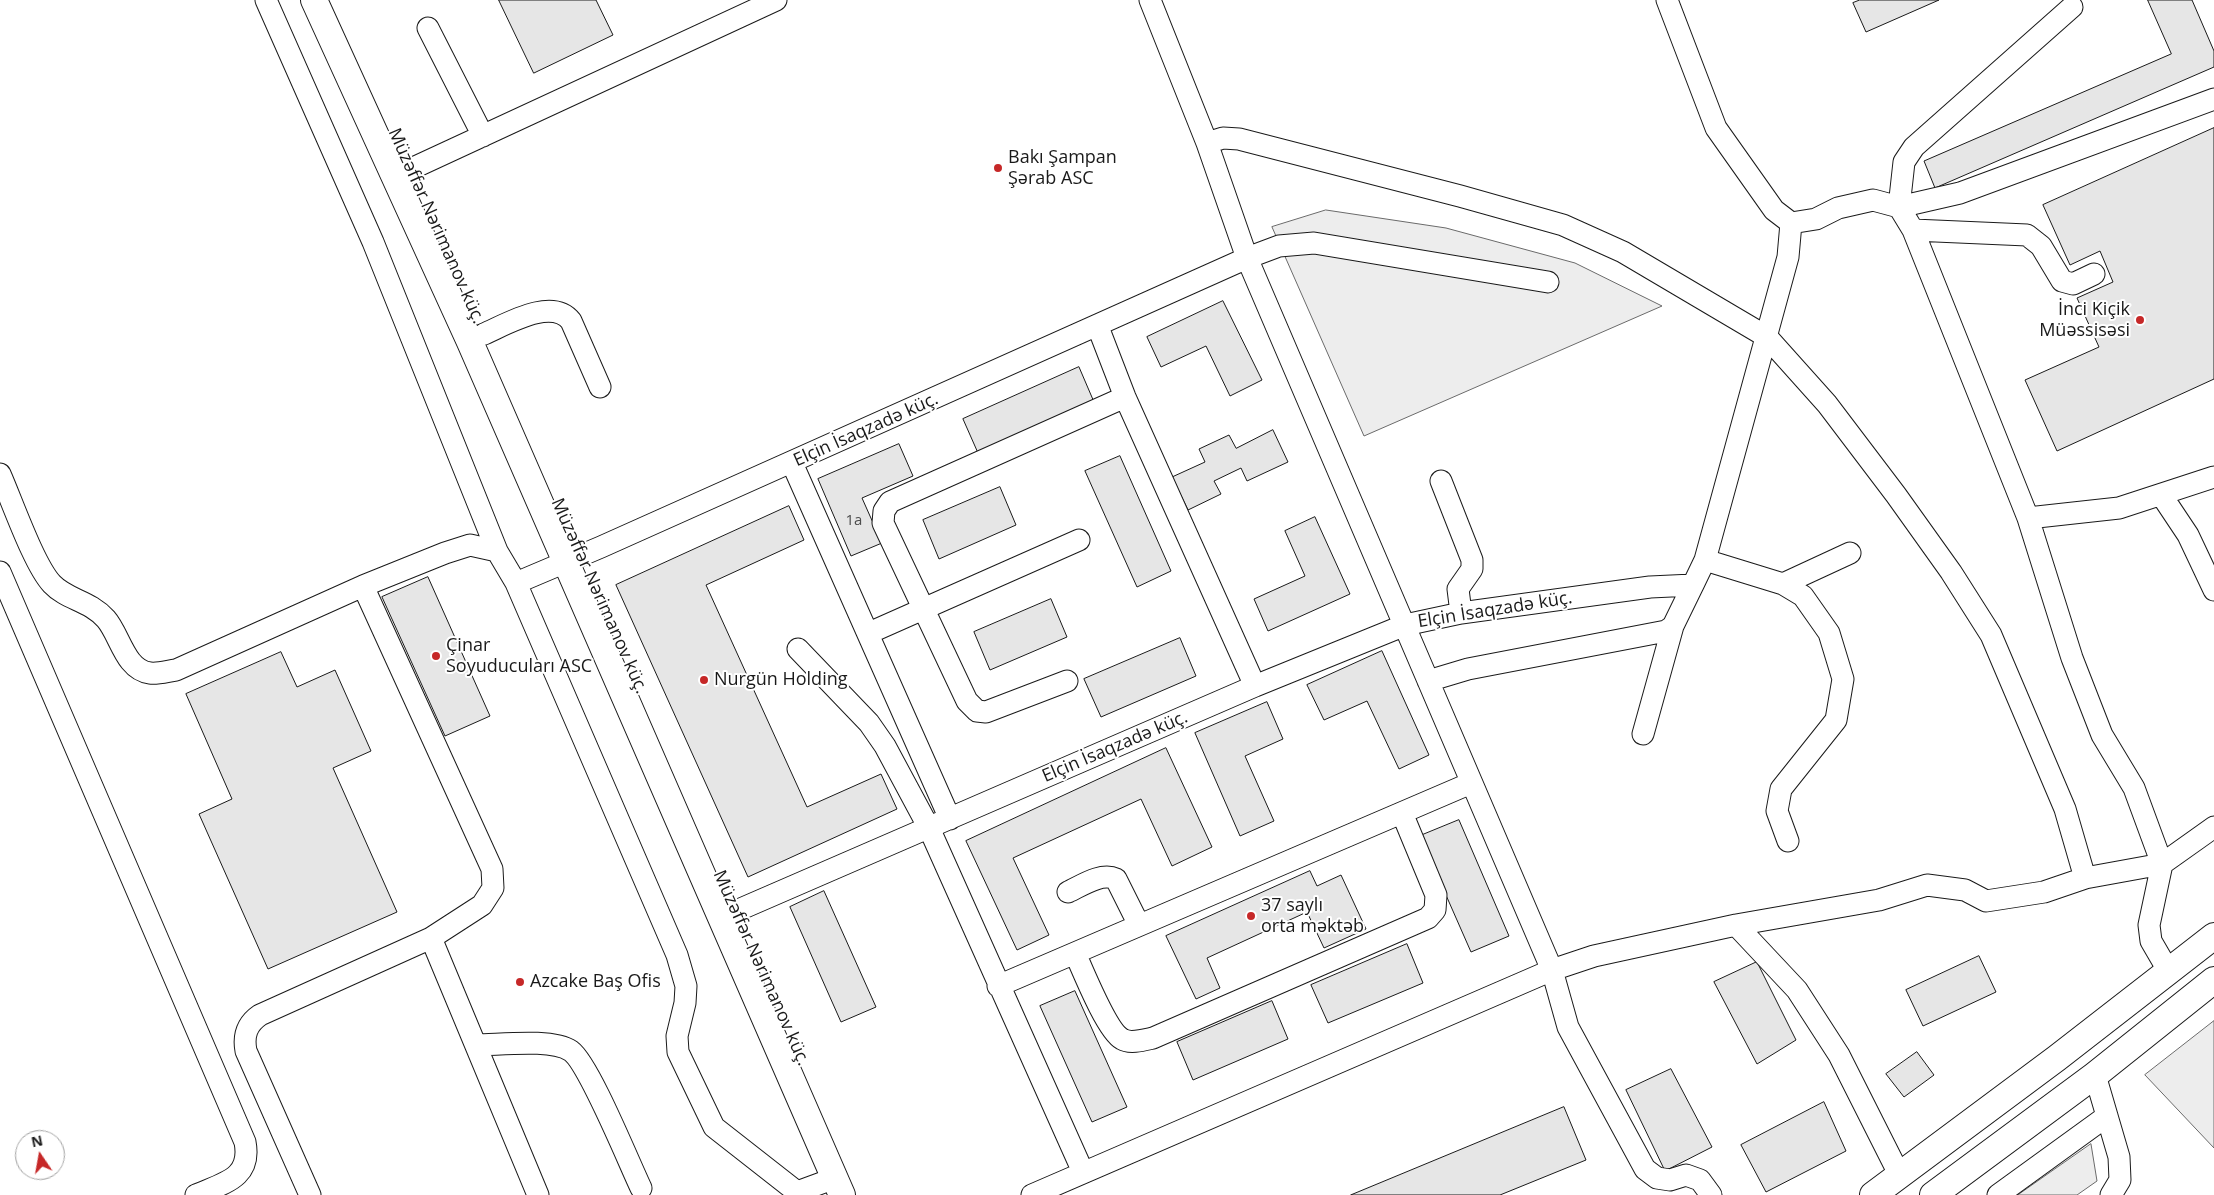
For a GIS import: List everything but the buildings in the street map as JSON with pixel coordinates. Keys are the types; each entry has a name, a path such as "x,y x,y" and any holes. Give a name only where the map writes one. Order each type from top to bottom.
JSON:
{"main road":[{"path":"314,0 470,342 574,559 728,914 838,1186"},
{"name":"Müzəffər Nərimanov küç.","path":"332,0 411,169 484,334 574,559"},
{"name":"Müzəffər Nərimanov küç.","path":"728,914 860,1195"},
{"path":"1873,1195 2214,936"},
{"path":"1933,1195 2095,1075 2214,980"}],"street":[{"path":"266,0 373,242 497,551 516,583 677,955 686,986 676,1036 678,1052 714,1127 793,1193 838,1186"},
{"path":"411,169 776,0"},
{"path":"1150,0 1207,143 1247,258 1552,970 1568,1027 1645,1169 1657,1178 1670,1180 1686,1175 1700,1180 1710,1195"},
{"path":"1667,0 1716,128 1774,210 1791,223 1816,219 1838,208 1874,200 1899,206 1960,193 2214,99"},
{"path":"2072,7 1914,147 1904,162 1899,206 1913,230 2028,518 2072,658 2102,735 2134,788 2162,864 2149,925 2151,941 2169,972"},
{"path":"428,28 483,136"},
{"path":"1207,143 1223,138 1239,139 1460,196 1562,225 1623,252 1767,337 1827,404 1896,495 1951,572 1991,635 2065,809 2085,878"},
{"path":"1643,734 1673,626 1705,560 1788,257 1791,223"},
{"path":"1913,230 2027,235 2040,246 2062,281 2072,284 2094,274"},
{"name":"Elçin İsaqzadə küç.","path":"516,583 1098,327 1247,258 1279,246 1314,243 1548,282"},
{"path":"484,334 522,317 548,311 566,314 572,321 600,387"},
{"path":"1098,327 1125,397 1256,686"},
{"path":"1067,681 986,712 977,711 967,701 884,522 884,511 890,502 1125,397"},
{"path":"792,463 950,819"},
{"path":"0,474 40,567 52,584 70,596 89,604 106,620 135,667 150,673 176,670 363,586 470,545 497,551"},
{"path":"2028,518 2119,508 2162,496 2214,477"},
{"path":"1441,480 1472,560 1469,576 1458,589 1461,613"},
{"path":"2162,496 2188,535 2214,590"},
{"path":"868,633 925,610 1079,540"},
{"path":"1783,584 1850,553"},
{"path":"1705,560 1783,584 1803,596 1829,633 1843,679 1836,720 1781,789 1777,811 1788,841"},
{"path":"0,572 245,1142 248,1155 243,1170 232,1179 196,1195"},
{"path":"310,1195 246,1051 244,1040 251,1021 260,1015 431,938 482,905 493,888 492,869 363,586"},
{"name":"Elçin İsaqzadə küç.","path":"728,914 1256,686 1405,625 1461,613 1650,587 1693,586"},
{"path":"1428,681 1468,669 1614,639 1658,633 1673,626"},
{"path":"798,649 869,723 894,762 929,828 998,986 1083,1172"},
{"path":"998,986 1471,783"},
{"path":"1075,953 1112,1030 1123,1040 1153,1038 1428,918 1435,910 1436,895 1402,812"},
{"path":"1032,1195 1552,970 1594,956 1736,925 1879,900 1927,885 1965,890 1986,901 2044,892 2085,878 2162,864 2214,827"},
{"path":"1068,892 1100,877 1110,876 1116,879 1139,925"},
{"path":"1736,925 1797,990 1839,1055 1900,1176"},
{"path":"431,938 538,1195"},
{"path":"476,1045 551,1044 571,1051 586,1072 641,1188"},
{"path":"2095,1075 2119,1157 2120,1180 2111,1195"},
{"path":"1998,1195 2107,1116"}],"shaded area":[{"path":"1326,210 1446,228 1575,263 1662,306 1364,436 1272,227"},
{"path":"2214,1021 2214,1148 2145,1075"},
{"path":"2091,1144 2097,1181 2077,1195 2018,1195"}],"place":[{"name":"Bakı Şampan Şərab ASC","path":"998,168"},
{"name":"İnci Kiçik Müəssisəsi","path":"2140,320"},
{"name":"Çinar Soyuducuları ASC","path":"436,656"},
{"name":"Nurgün Holding","path":"704,680"},
{"name":"37 saylı orta məktəb","path":"1251,916"},
{"name":"Azcake Baş Ofis","path":"520,982"}]}
